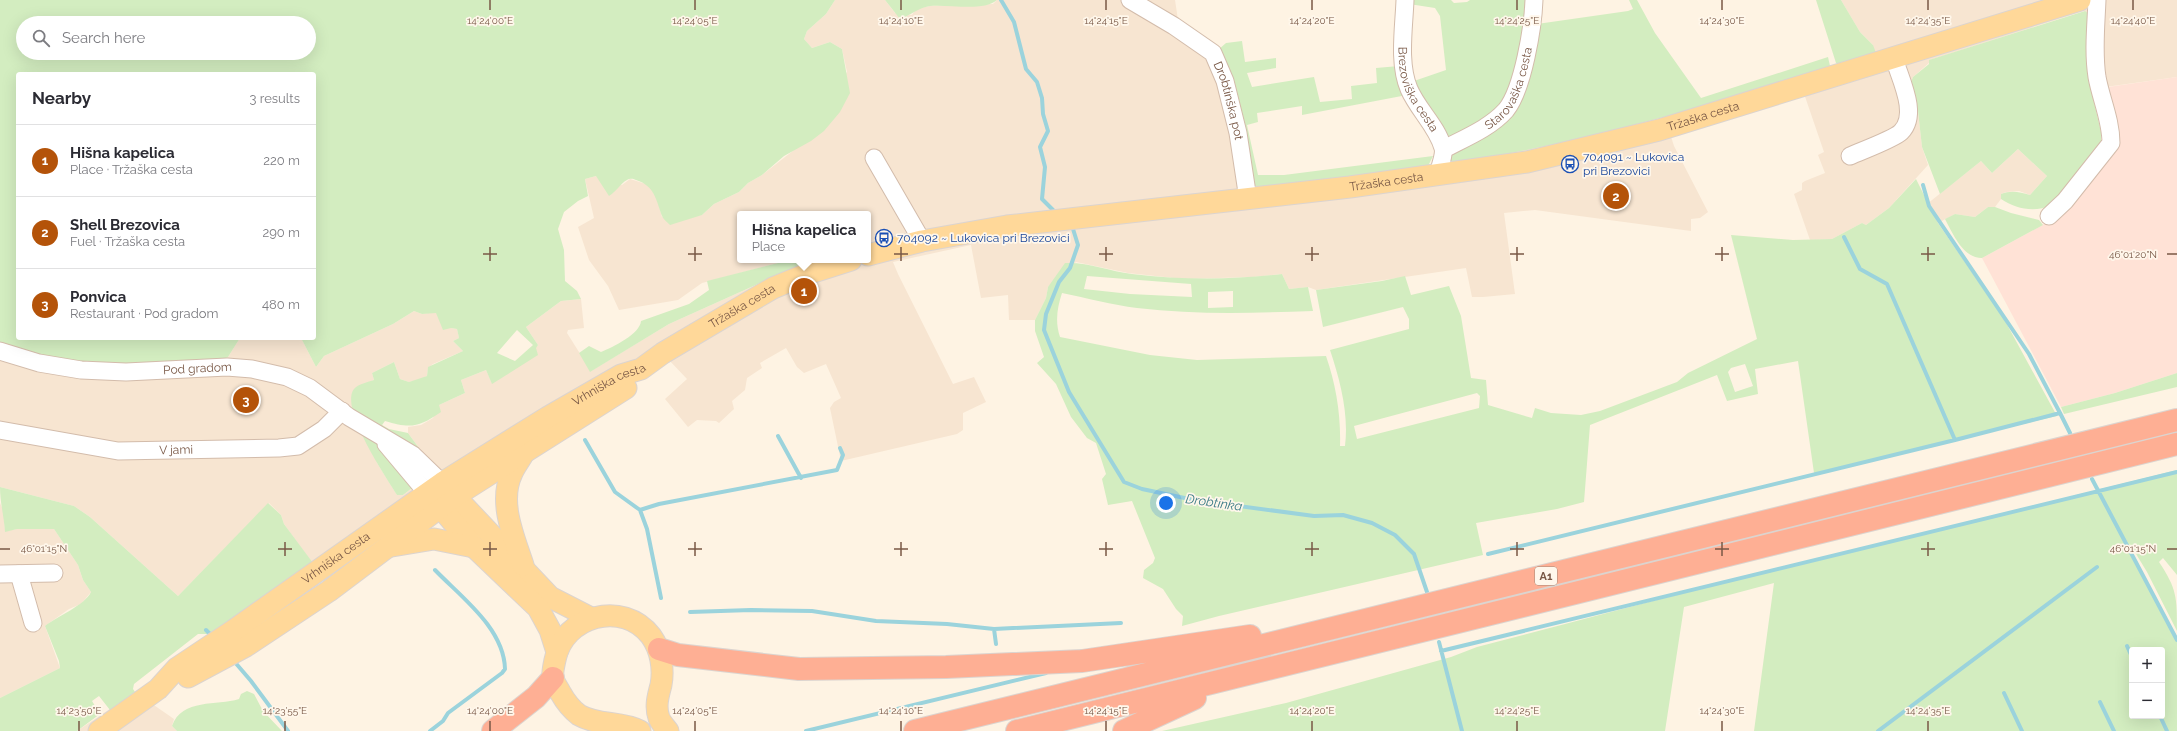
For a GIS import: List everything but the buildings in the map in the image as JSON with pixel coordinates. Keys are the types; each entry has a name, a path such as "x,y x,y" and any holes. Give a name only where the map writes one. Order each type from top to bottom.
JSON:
{"highway":[{"name":"A1","path":"914,731 2177,420"},
{"name":"A1","path":"1017,731 2177,444"},
{"path":"659,649 678,655 799,669 946,667 1074,661 1389,615"},
{"path":"1124,731 1254,673"},
{"path":"493,731 536,697 553,678"}],"main road":[{"name":"Tržaška cesta","path":"871,254 922,241 1007,226 1248,199 1527,162 1659,130 2080,0"},
{"name":"Tržaška cesta","path":"641,369 663,354 773,288 807,274 842,263"},
{"name":"Vrhniška cesta","path":"99,731 158,689 184,680 195,665 240,638 329,591 389,546 441,494 524,453 631,384 641,369"},
{"name":"Vrhniška cesta","path":"240,638 548,417 621,375 641,369"},
{"path":"524,453 511,474 507,502 510,522 524,569"},
{"path":"441,494 474,547 538,608 550,630 557,652"},
{"path":"441,494 524,569 550,596 591,618"},
{"path":"389,546 434,539 474,547"},
{"path":"640,731 630,726 596,722 579,714 565,702 553,678 557,652 565,636 577,625 591,618 608,615 624,618 638,624 650,636 659,649 662,668 661,684 657,700 659,718 668,731"}],"street":[{"name":"Drobtinška pot","path":"1130,0 1174,26 1213,53 1225,81 1248,199"},
{"name":"Brezoviška cesta","path":"1405,0 1403,44 1406,76 1409,89 1429,119 1444,149"},
{"name":"Starovaška cesta","path":"1444,149 1477,132 1494,121 1507,109 1521,79 1534,0"},
{"path":"2049,216 2065,201 2111,143 2111,131 2100,93 2094,57 2097,0"},
{"path":"1850,156 1900,133 1907,123 1909,109 1894,58"},
{"path":"1438,175 1444,149"},
{"path":"874,158 922,241"},
{"name":"Pod gradom","path":"0,351 39,363 81,370 126,372 227,367 258,370 287,377 310,388 378,435 413,455 441,494"},
{"name":"V jami","path":"0,430 118,451 279,448 298,446 324,429 342,411"},
{"path":"0,574 54,572"},
{"path":"19,574 33,623"}],"shaded area":[{"path":"835,0 885,0 895,13 912,15 916,9 930,6 993,4 997,0 1175,0 1178,20 1208,43 1253,184 1410,171 1665,118 1674,146 1708,212 1700,218 1691,219 1691,231 1535,210 1504,213 1515,294 1483,297 1472,297 1466,268 1316,290 1308,287 1289,289 1282,274 1253,277 1183,279 1128,273 1076,262 1048,287 1046,298 1035,320 1009,320 1008,295 981,298 971,245 893,262 953,384 974,377 986,402 963,413 963,430 957,434 841,461 830,408 834,402 841,398 826,364 804,373 797,367 786,348 760,363 762,368 747,378 745,390 732,401 734,409 719,423 716,421 697,420 688,427 665,399 687,379 668,359 326,582 284,524 281,515 269,503 178,596 90,517 74,506 0,487 0,345 228,357 239,340 302,340 316,367 324,356 393,324 414,311 422,314 436,312 451,328 457,329 459,338 453,341 463,351 433,364 428,368 427,376 419,380 409,382 400,379 394,362 372,373 374,380 355,388 377,463 397,495 403,495 435,470 408,433 408,427 421,425 433,418 439,405 465,393 461,380 486,370 492,383 538,345 526,327 561,301 581,299 584,328 568,330 567,333 591,371 669,324 804,263 871,263 871,211 737,211 737,263 779,263 702,283 678,300 619,310 608,286 589,260 578,227 594,218 585,179 596,176 622,185 630,179 646,184 651,188 658,201 662,217 702,215 714,204 739,192 748,183 762,175 794,150 847,72 842,49 830,42 812,48 804,39 807,31 826,14"},
{"path":"1841,0 2177,0 2177,77 2091,89 2090,15 2084,11 1930,60 1929,63 1913,77 1910,85 1918,111 1922,147 1928,165 1889,208 1866,225 1862,223 1832,239 1810,240 1794,194 1802,190 1802,183 1825,173 1818,155 1824,152 1799,79 1828,69 1873,45 1860,32"},
{"path":"2177,77 2177,373 2115,393 2061,407 1982,258 2059,216 2106,158 2108,87"},
{"path":"2018,149 2047,176 2030,195 2019,191 2006,192 2001,194 2001,199 1995,207 1988,207 1975,217 1955,214 1938,223 1927,204 1981,161 1992,173"},
{"path":"0,503 4,512 5,531 17,529 54,529 78,565 83,580 91,592 81,604 69,609 45,626 60,668 0,698"},
{"path":"135,692 174,719 172,726 177,731 77,731"}],"green space":[{"path":"0,0 835,0 826,14 807,31 804,39 812,48 830,42 842,49 850,93 840,112 824,131 811,141 784,156 762,175 748,183 739,192 714,204 702,215 670,225 664,219 654,194 642,183 633,179 628,179 609,196 596,176 585,179 588,196 578,201 564,212 558,229 564,250 565,281 577,291 581,299 561,301 526,327 538,345 536,348 538,355 492,384 486,370 461,380 465,393 439,405 441,412 427,421 408,426 385,421 382,425 389,429 408,433 435,470 403,495 397,495 375,459 358,426 353,411 351,398 354,389 361,384 374,380 372,373 394,362 400,379 409,382 427,376 428,367 463,351 453,341 459,338 457,329 451,328 443,330 436,313 422,314 414,311 393,324 324,356 316,367 302,340 316,340 316,72 16,72 16,340 239,340 228,357 217,362 84,366 0,345","holes":["517,330 533,345 515,361 497,353"]},
{"path":"885,0 997,0 991,4 975,7 930,6 922,8 900,19"},
{"path":"1409,0 1451,0 1454,3 1467,2 1470,0 1528,0 1517,66 1501,106 1488,119 1451,139 1444,137 1414,81 1446,70 1440,16 1435,8 1409,4"},
{"path":"1629,0 1637,0 1655,33 1701,98 1828,57 1830,66 1828,69 1687,111 1546,146 1450,164 1448,160 1460,147 1496,126 1537,24 1628,11 1633,9"},
{"path":"1816,0 1841,0 1860,32 1873,45 1876,53 1843,65 1836,63"},
{"path":"2085,11 2090,15 2091,89 2101,132 2101,144 2051,205 2039,209 2026,209 2001,199 2001,194 2008,192 2019,192 2030,195 2047,176 2018,149 1992,173 1981,161 1940,194 1922,147 1918,111 1910,85 1913,77 1929,64 1929,60"},
{"path":"1242,41 1245,62 1276,58 1276,68 1247,73 1252,87 1314,77 1320,102 1352,99 1351,86 1377,83 1376,68 1399,66 1407,95 1302,115 1302,106 1257,113 1258,122 1247,125 1258,175 1284,175 1433,156 1427,168 1259,188 1253,184 1218,50 1226,43"},
{"path":"1916,179 1938,223 2004,319 2057,416 1814,473 1798,361 1755,369 1758,394 1727,401 1717,375 1590,425 1584,502 1557,509 1476,523 1483,555 1219,616 1182,626 1183,616 1176,609 1163,589 1143,578 1144,570 1153,563 1155,558 1132,501 1108,505 1102,479 1106,474 1096,443 1087,438 1071,417 1056,384 1037,363 1044,357 1035,331 1035,320 1046,298 1048,287 1065,263 1090,265 1123,273 1170,277 1226,278 1282,274 1289,289 1308,287 1313,311 1225,313 1181,312 1118,305 1062,293 1057,315 1058,331 1060,337 1150,355 1197,360 1326,356 1333,378 1337,400 1340,423 1340,446 1345,446 1345,409 1330,350 1409,329 1409,319 1403,307 1323,327 1316,290 1382,281 1405,276 1411,295 1449,286 1461,316 1471,378 1486,380 1488,405 1532,418 1535,408 1551,413 1581,415 1600,411 1677,382 1688,373 1757,339 1731,235 1793,240 1832,239 1862,223 1866,225 1889,208","holes":["1087,276 1191,284 1192,297 1130,294 1084,289","1233,291 1233,307 1208,308 1208,292","1745,364 1753,386 1735,392 1728,372 1731,368","1477,393 1480,396 1479,408 1357,439 1354,426"]},
{"path":"1988,207 1995,207 2011,213 2039,220 2043,225 1982,258 1975,257 1964,250 1959,244 1945,219 1955,214 1975,217"},
{"path":"778,263 804,263 669,324 590,372 579,353 589,346 601,352 606,350 636,331 641,321 689,304 709,290 707,281"},
{"path":"2177,373 2177,387 2064,414 2061,407 2115,393"},
{"path":"2177,470 2177,575 2163,558 2159,562 2173,587 2175,594 2177,631 2147,572 2130,544 2128,546 2177,641 2177,731 1754,731 1774,583 1684,607 1665,731 1162,731 1286,703 1451,657 1477,647 1664,598"},
{"path":"0,487 74,506 90,517 178,596 268,503 281,515 284,524 313,563 211,638 207,634 198,634 134,684 133,689 135,692 110,710 99,696 92,701 100,714 77,731 0,731 0,698 60,668 59,661 45,626 77,606 88,597 91,592 83,580 78,565 54,529 17,529 5,532"},
{"path":"247,691 254,694 263,711 282,731 177,731 172,726 177,717 192,707 239,699 241,694"}],"waterway":[{"name":"Drobtinka","path":"1001,0 1014,22 1026,69 1037,82 1042,98 1043,114 1048,131 1040,147 1045,167 1042,199 1053,210"},
{"path":"1923,185 1929,206 2029,354 2060,413"},
{"name":"Drobtinka","path":"1073,229 1078,245 1070,268 1059,282 1046,314 1044,330 1069,392 1124,482 1142,489 1194,500 1314,516 1343,515 1372,523 1395,535 1414,554 1427,592"},
{"path":"1844,237 1860,269 1887,284 1955,440 2060,413 2070,433"},
{"path":"778,436 801,478"},
{"path":"585,440 615,492 640,510 647,529 661,598"},
{"path":"1488,554 1955,440"},
{"path":"640,510 659,504 837,470 843,455 840,448"},
{"path":"1441,651 2177,472"},
{"path":"2092,479 2177,640"},
{"path":"1878,731 2097,567"},
{"path":"430,731 443,721 448,713 502,673 505,669 503,654 489,627 468,602 435,570"},
{"path":"690,612 751,610 812,611 876,621 947,624 994,629 996,644"},
{"path":"994,629 1121,623"},
{"path":"206,630 213,637"},
{"name":"Drobtinka","path":"1439,642 1462,731"},
{"path":"2127,646 2129,650"},
{"path":"233,660 251,681 288,731"},
{"path":"806,731 1046,673"},
{"path":"2004,693 2022,731"},
{"path":"2100,702 2114,731"},
{"path":"2161,719 2167,731"}],"place":[{"name":"704091 ~ Lukovica pri Brezovici","path":"1570,164"},
{"name":"Shell Brezovica","path":"1616,196"},
{"name":"704092 ~ Lukovica pri Brezovici","path":"884,238"},
{"name":"Hišna kapelica","path":"804,291"},
{"name":"Ponvica","path":"246,400"}]}
